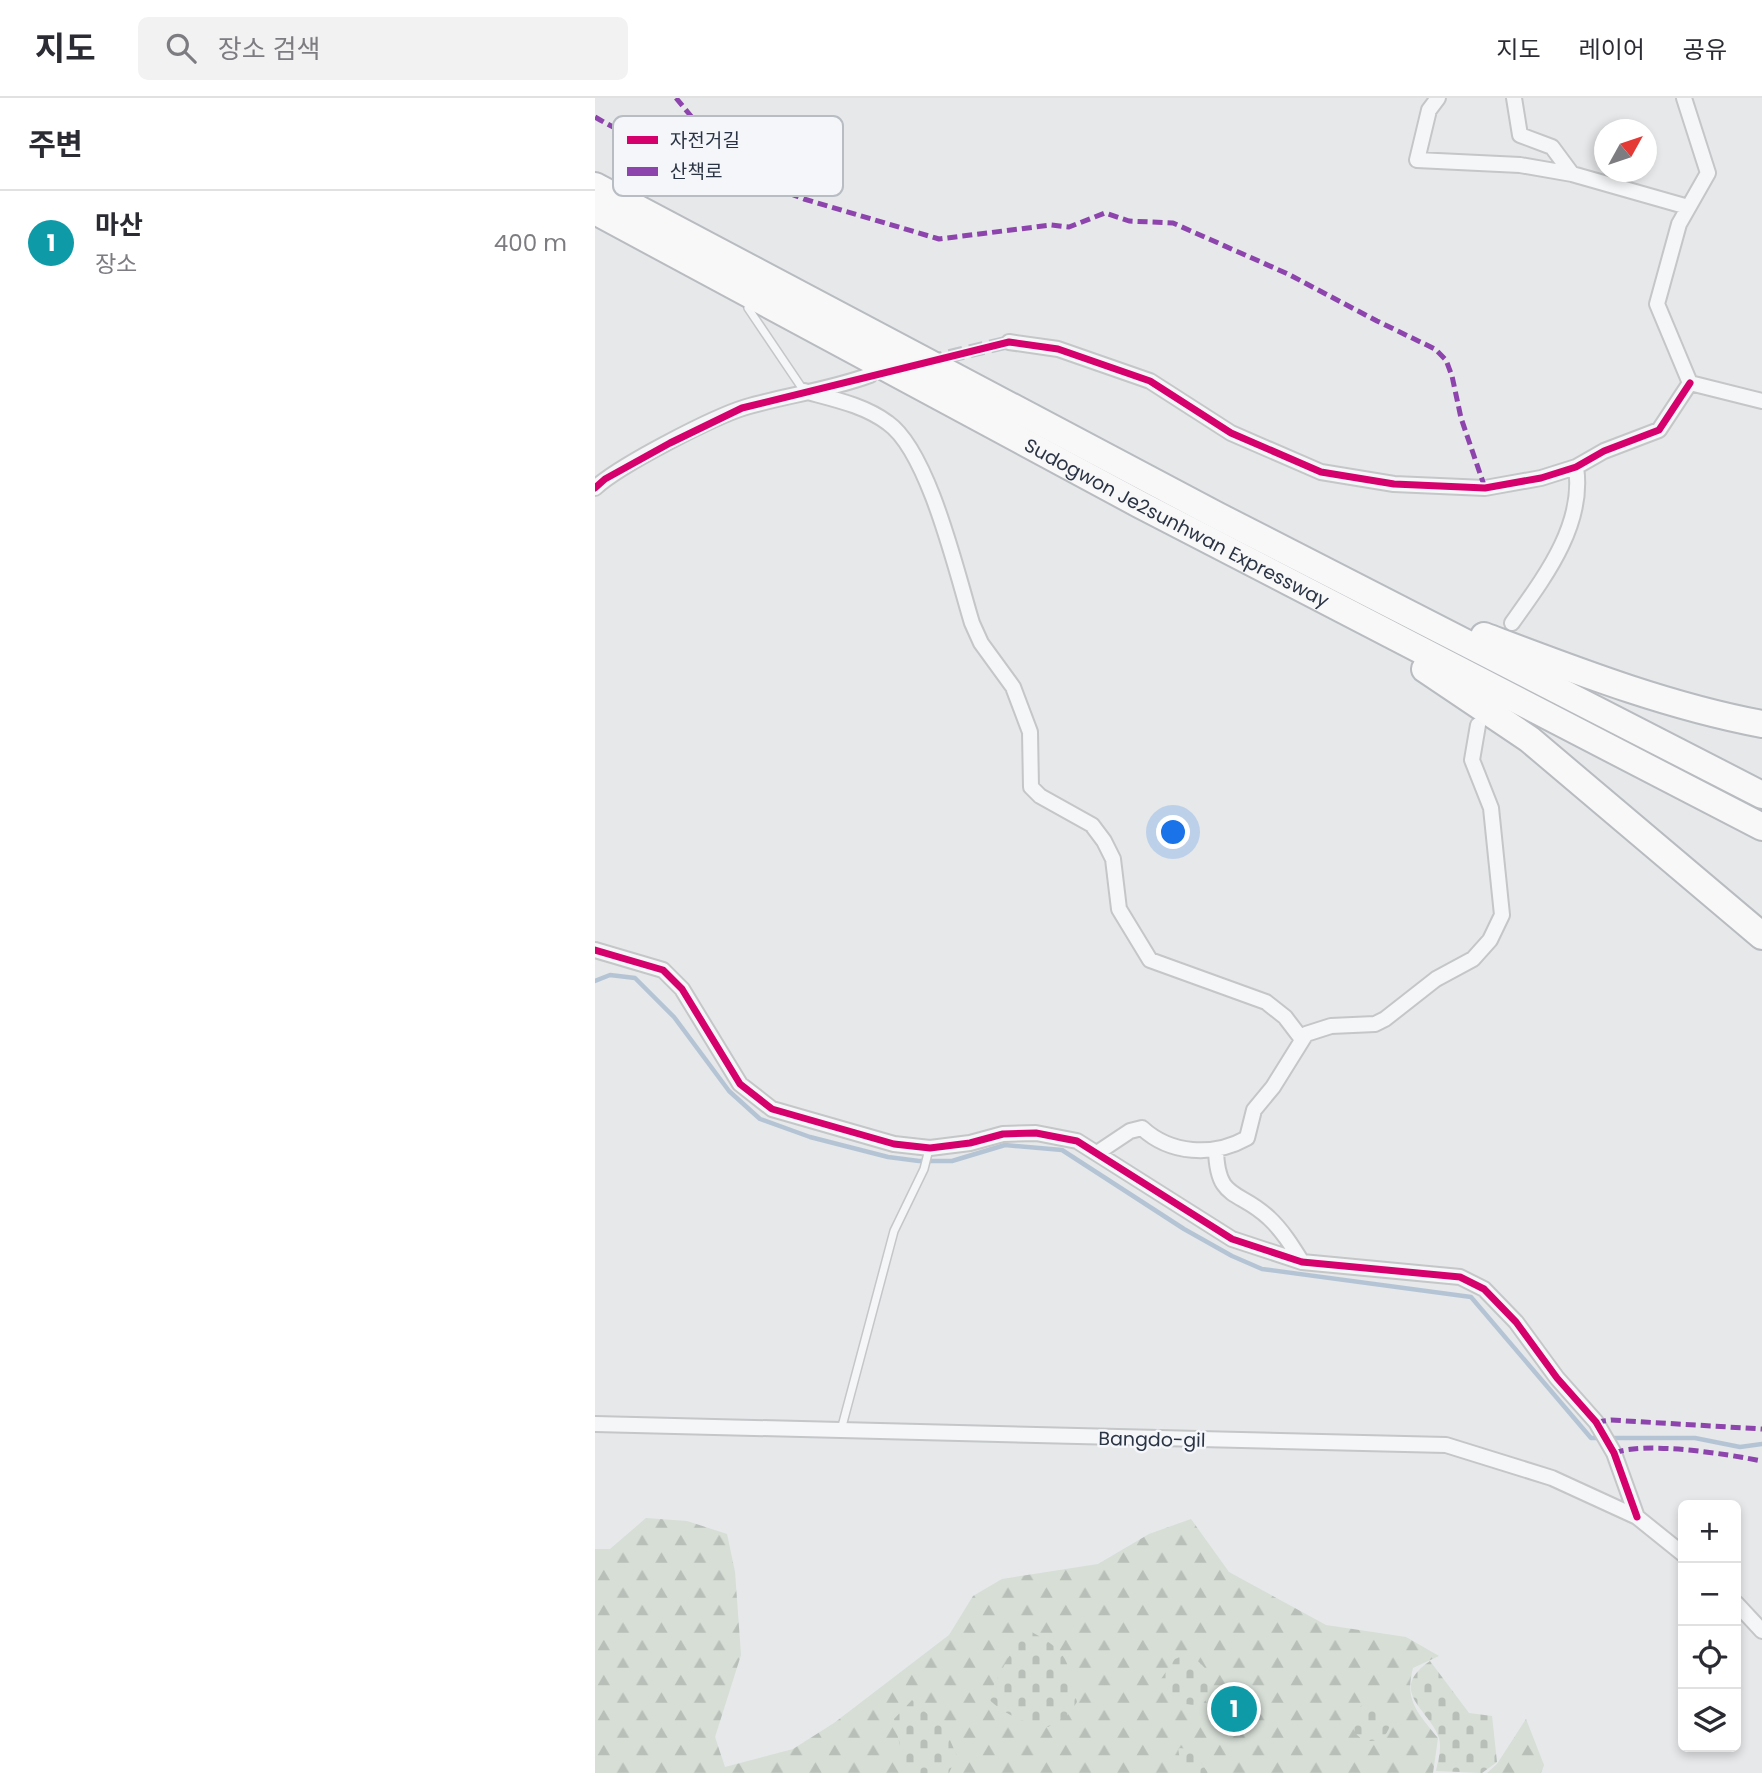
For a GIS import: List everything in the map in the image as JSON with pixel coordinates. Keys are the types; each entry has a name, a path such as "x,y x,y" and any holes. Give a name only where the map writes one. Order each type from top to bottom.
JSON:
{"highway":[{"name":"Sudogwon Je2sunhwan Expressway","path":"595,186 613,196"},
{"name":"Sudogwon Je2sunhwan Expressway","path":"613,196 1762,827"},
{"name":"Sudogwon Je2sunhwan Expressway","path":"595,211 1215,528 1762,795"},
{"path":"1215,528 1477,634 1598,678 1762,724"},
{"path":"1215,528 1485,707 1598,795 1762,936"}],"street":[{"path":"1438,98 1430,110 1417,160 1520,165 1572,174 1688,207"},
{"path":"1514,98 1520,135 1552,147 1572,174"},
{"path":"1684,98 1709,173 1679,224 1657,304 1690,383"},
{"path":"1009,342 1058,349 1150,381 1231,433 1321,472 1394,484 1485,488 1541,478 1576,467 1604,451 1659,430 1690,383"},
{"path":"595,488 605,479 670,443 742,408 870,375"},
{"path":"1690,383 1762,401"},
{"path":"804,391 865,408 891,424 917,461 933,494 972,623 981,643 1013,687 1030,732 1031,787 1040,796 1092,825 1104,841 1113,859 1119,909 1150,960 1266,1002 1285,1017 1301,1038"},
{"path":"1512,623 1559,552 1580,489 1576,467"},
{"path":"1097,1153 1130,1131 1142,1128 1154,1139 1172,1147 1196,1151 1216,1149 1247,1138 1254,1110 1273,1087 1301,1038 1331,1027 1375,1024 1385,1019 1436,979 1472,959 1490,940 1502,915 1491,808 1472,760 1478,724"},
{"path":"595,950 663,970 682,989 740,1084 772,1109 894,1144 930,1148 970,1143 1003,1134 1036,1133 1077,1141 1232,1240 1302,1262 1459,1277 1484,1289 1516,1322 1557,1378 1600,1428 1609,1444 1637,1517"},
{"path":"1216,1149 1216,1166 1223,1185 1232,1195 1267,1215 1302,1262"},
{"name":"Bangdo-gil","path":"595,1424 1445,1445 1552,1478 1637,1517 1678,1550"},
{"path":"1741,1608 1762,1631"}],"lane":[{"path":"748,307 804,391"},
{"path":"841,1432 894,1231 924,1169 930,1148"}],"green space":[{"path":"646,1518 687,1521 727,1534 735,1572 741,1655 715,1737 725,1767 793,1749 834,1723 949,1635 973,1596 1002,1579 1098,1564 1149,1534 1191,1519 1229,1572 1326,1625 1406,1637 1439,1656 1413,1668 1410,1689 1415,1706 1438,1738 1433,1773 595,1773 595,1549 610,1549"},
{"path":"1028,1630 1052,1644 1064,1658 1077,1702 1068,1715 1048,1727 1015,1717 987,1698 1015,1645"},
{"path":"1187,1654 1201,1664 1209,1675 1210,1689 1203,1704 1176,1701 1163,1687 1161,1679 1175,1659"},
{"path":"1430,1661 1469,1713 1492,1716 1497,1762 1482,1773 1436,1771 1439,1738 1411,1691 1417,1672"},
{"path":"912,1700 946,1731 957,1756 949,1773 906,1773 894,1719"},
{"path":"1371,1703 1384,1709 1390,1722 1384,1735 1371,1741 1358,1735 1352,1722 1358,1709"},
{"path":"1526,1719 1544,1765 1541,1773 1487,1773 1497,1764"},
{"path":"1178,1748 1192,1749 1208,1773 1182,1773"}],"waterway":[{"path":"595,981 610,975 635,978 674,1017 729,1091 760,1119 810,1137 888,1157 919,1161 952,1161 1005,1145 1062,1150 1184,1229 1232,1256 1262,1269 1471,1297 1591,1438 1600,1438"},
{"path":"1609,1438 1695,1438 1740,1447 1762,1444"}],"tunnel":[{"path":"929,361 1009,342"}],"marked path":[{"path":"676,98 691,116"},
{"path":"595,117 613,127"},
{"path":"796,196 939,239 1051,225 1069,227 1105,213 1129,221 1173,223 1288,274 1435,349 1446,360 1452,376 1461,418 1485,488"},
{"path":"1596,1422 1611,1420 1762,1429"},
{"path":"1614,1453 1666,1448 1762,1461"}],"cycle path":[{"path":"595,488 605,479 670,443 742,408 1009,342 1058,349 1150,381 1231,433 1321,472 1394,484 1485,488 1541,478 1576,467 1604,451 1659,430 1690,383"},
{"path":"595,950 663,970 682,989 740,1084 772,1109 894,1144 930,1148 970,1143 1003,1134 1036,1133 1077,1141 1232,1239 1302,1262 1460,1277 1484,1289 1516,1322 1557,1378 1596,1422 1614,1453 1637,1517"}],"place":[{"name":"마산","path":"1234,1709"}]}
